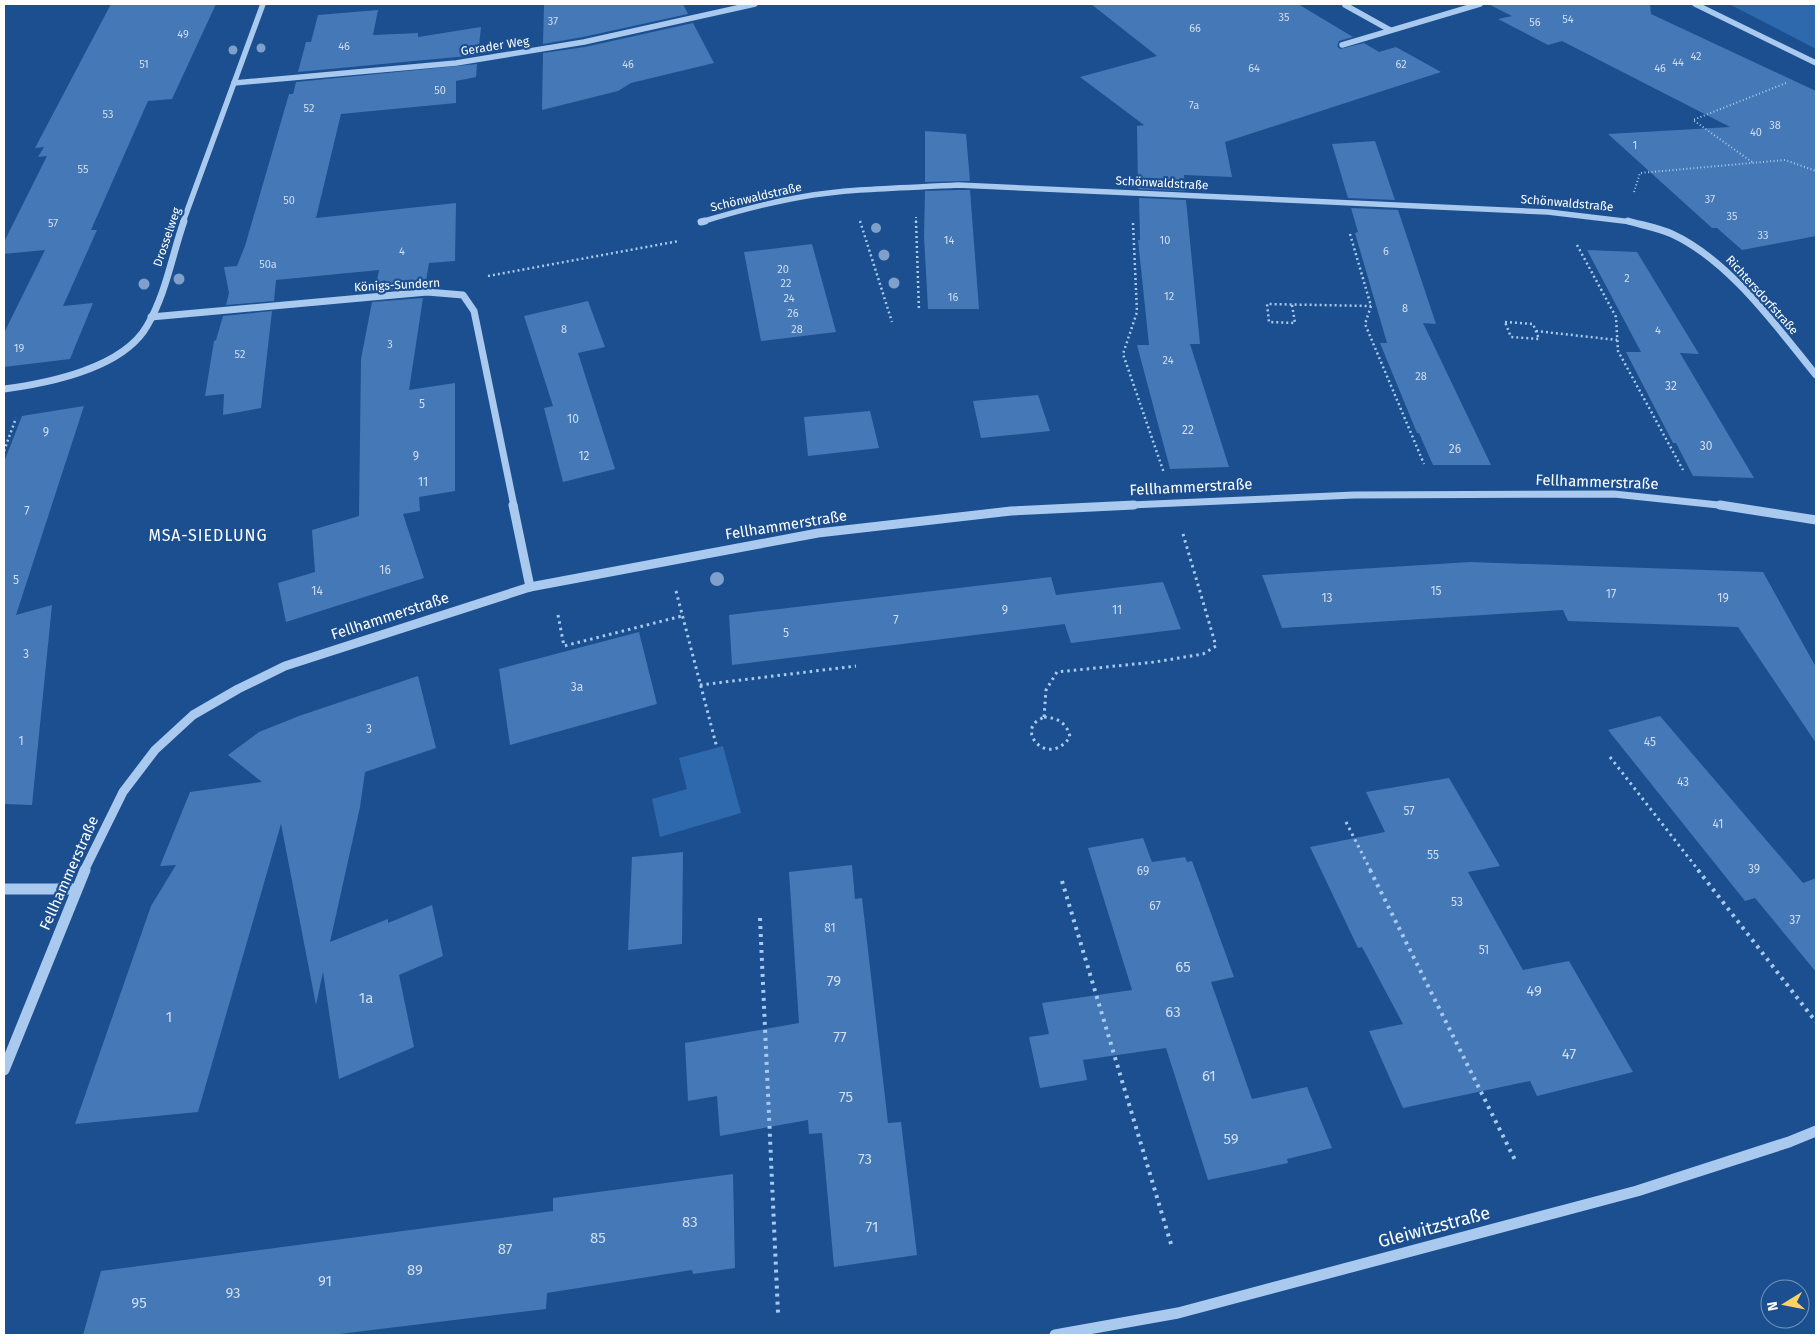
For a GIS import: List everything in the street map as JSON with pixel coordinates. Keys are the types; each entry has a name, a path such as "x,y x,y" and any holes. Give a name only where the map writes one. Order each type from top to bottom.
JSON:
{"street":[{"name":"Drosselweg","path":"4,389 28,387 74,375 128,348 143,333 151,317 180,230 263,4"},
{"name":"Gerader Weg","path":"234,83 456,63 584,42 755,4"},
{"path":"1342,44 1480,4"},
{"path":"1696,4 1816,63"},
{"path":"1345,5 1390,30"},
{"name":"Schönwaldstraße","path":"701,222 801,197 860,190 958,185 1548,212 1625,220"},
{"name":"Richtersdorfstraße","path":"1625,220 1672,234 1718,262 1773,322 1816,375"},
{"name":"Königs-Sundern","path":"151,317 427,292 463,295 474,311 530,587"},
{"name":"Fellhammerstraße","path":"4,1070 76,889 123,792 156,750 194,715 238,689 285,666 530,587 818,533 1011,511 1354,495 1614,494 1699,502 1816,520"},
{"path":"4,889 76,889"},
{"name":"Gleiwitzstraße","path":"1055,1335 1178,1313 1637,1191 1790,1142 1816,1131"}],"path":[{"path":"1752,163 1694,120 1790,82"},
{"path":"1625,220 1640,172 1785,160 1816,171"},
{"path":"916,214 918,311"},
{"path":"482,278 695,238 718,229 714,218"},
{"path":"1133,218 1137,312 1124,354 1174,503"},
{"path":"860,220 892,322"},
{"path":"1349,230 1371,306 1365,324 1437,495"},
{"path":"1574,240 1616,317 1618,351 1699,502"},
{"path":"1292,305 1295,323 1269,322 1267,304 1371,306"},
{"path":"1505,322 1533,324 1536,331 1539,339 1511,337 1505,322"},
{"path":"1536,331 1617,340"},
{"path":"1044,717 1046,690 1057,672 1155,662 1203,654 1216,646 1181,526"},
{"path":"674,584 717,748"},
{"path":"557,608 564,646 682,616"},
{"path":"700,685 856,666"},
{"path":"1044,717 1057,718 1067,726 1070,736 1064,746 1052,749 1045,748 1035,742 1030,732 1034,723 1044,717"},
{"path":"1610,757 1816,1022"},
{"path":"1346,822 1515,1160"},
{"path":"1062,881 1171,1244"},
{"path":"760,918 778,1313"}],"shaded area":[{"path":"1816,4 1816,49 1731,5"},
{"path":"723,746 741,813 660,837 652,799 687,789 679,758"}],"building":[{"path":"111,4 216,4 172,99 148,101 91,230 97,230 63,306 93,303 70,359 4,367 4,333 45,250 4,254 4,242 47,156 38,157 44,147 35,148"},
{"path":"544,4 683,4 688,14 543,44"},
{"path":"1091,4 1298,4 1353,37 1339,41 1337,46 1340,49 1364,43 1379,52 1396,47 1441,72 1225,142 1232,177 1184,175 1185,191 1138,189 1137,126 1144,125 1080,77 1157,56"},
{"path":"1488,4 1650,4 1651,14 1816,91 1816,236 1742,250 1717,228 1712,228 1608,134 1730,127 1562,41 1548,45 1498,19 1512,16"},
{"path":"378,10 373,35 418,33 418,37 481,27 478,55 298,72 306,42 311,42 318,15"},
{"path":"693,23 714,63 631,83 618,91 542,110 543,53 585,47"},
{"path":"477,64 476,77 456,81 456,103 341,114 316,218 456,203 455,261 429,263 425,287 375,291 379,270 276,280 274,301 226,305 229,293 224,267 237,266 245,246 289,94 293,94 296,82"},
{"path":"925,131 966,134 970,181 925,182"},
{"path":"1375,141 1395,200 1348,198 1332,144"},
{"path":"970,190 979,309 928,309 924,236 925,191"},
{"path":"1139,198 1186,200 1200,344 1190,344 1229,467 1170,469 1137,345 1149,345 1138,240 1140,240"},
{"path":"1351,208 1398,210 1436,324 1423,323 1491,465 1433,465 1419,433 1417,433 1380,343 1387,343 1355,233 1358,232"},
{"path":"812,244 836,332 761,341 744,252"},
{"path":"1587,250 1637,252 1699,354 1680,353 1754,478 1693,476 1676,443 1673,443 1626,352 1641,352"},
{"path":"423,298 409,390 455,383 455,491 419,497 420,511 403,514 424,578 286,622 278,583 315,572 312,530 359,516 361,359 372,302"},
{"path":"588,301 605,347 578,353 615,469 563,482 544,408 553,406 524,316"},
{"path":"272,311 261,408 223,415 224,394 205,396 214,341 216,340 223,316"},
{"path":"1038,395 1050,431 981,438 973,401"},
{"path":"84,406 16,615 52,605 32,805 4,804 4,462 22,416"},
{"path":"870,411 879,448 808,456 804,417"},
{"path":"1470,562 1763,572 1816,667 1816,743 1738,627 1568,621 1563,610 1282,628 1262,575"},
{"path":"1051,577 1056,595 1163,582 1181,629 1071,643 1065,624 732,665 729,615"},
{"path":"639,632 657,704 510,745 499,669"},
{"path":"418,676 436,748 365,772 360,807 330,942 388,919 388,923 432,905 443,956 399,975 414,1047 339,1079 323,972 316,1005 281,824 198,1112 75,1124 151,906 176,865 160,866 190,792 262,782 228,755 259,732 299,716"},
{"path":"1660,716 1803,883 1816,878 1816,972 1755,898 1745,901 1608,730"},
{"path":"1449,778 1500,866 1468,872 1523,970 1569,961 1633,1072 1537,1096 1530,1081 1403,1108 1369,1031 1403,1024 1362,947 1358,948 1310,847 1385,832 1366,792"},
{"path":"1143,838 1152,862 1185,857 1187,862 1192,861 1234,977 1211,982 1252,1099 1307,1087 1332,1148 1287,1159 1288,1163 1208,1180 1166,1048 1083,1060 1087,1080 1040,1088 1029,1037 1049,1034 1042,1003 1132,990 1088,848"},
{"path":"683,852 682,944 628,950 632,857"},
{"path":"852,865 855,899 862,898 888,1123 901,1122 917,1255 834,1267 822,1133 809,1134 808,1120 720,1136 717,1096 688,1101 685,1043 799,1023 789,872"},
{"path":"733,1174 735,1268 693,1274 692,1270 547,1293 546,1309 331,1335 83,1335 101,1271 553,1211 553,1198"}],"district":[{"name":"MSA-SIEDLUNG","path":"208,535"}]}
